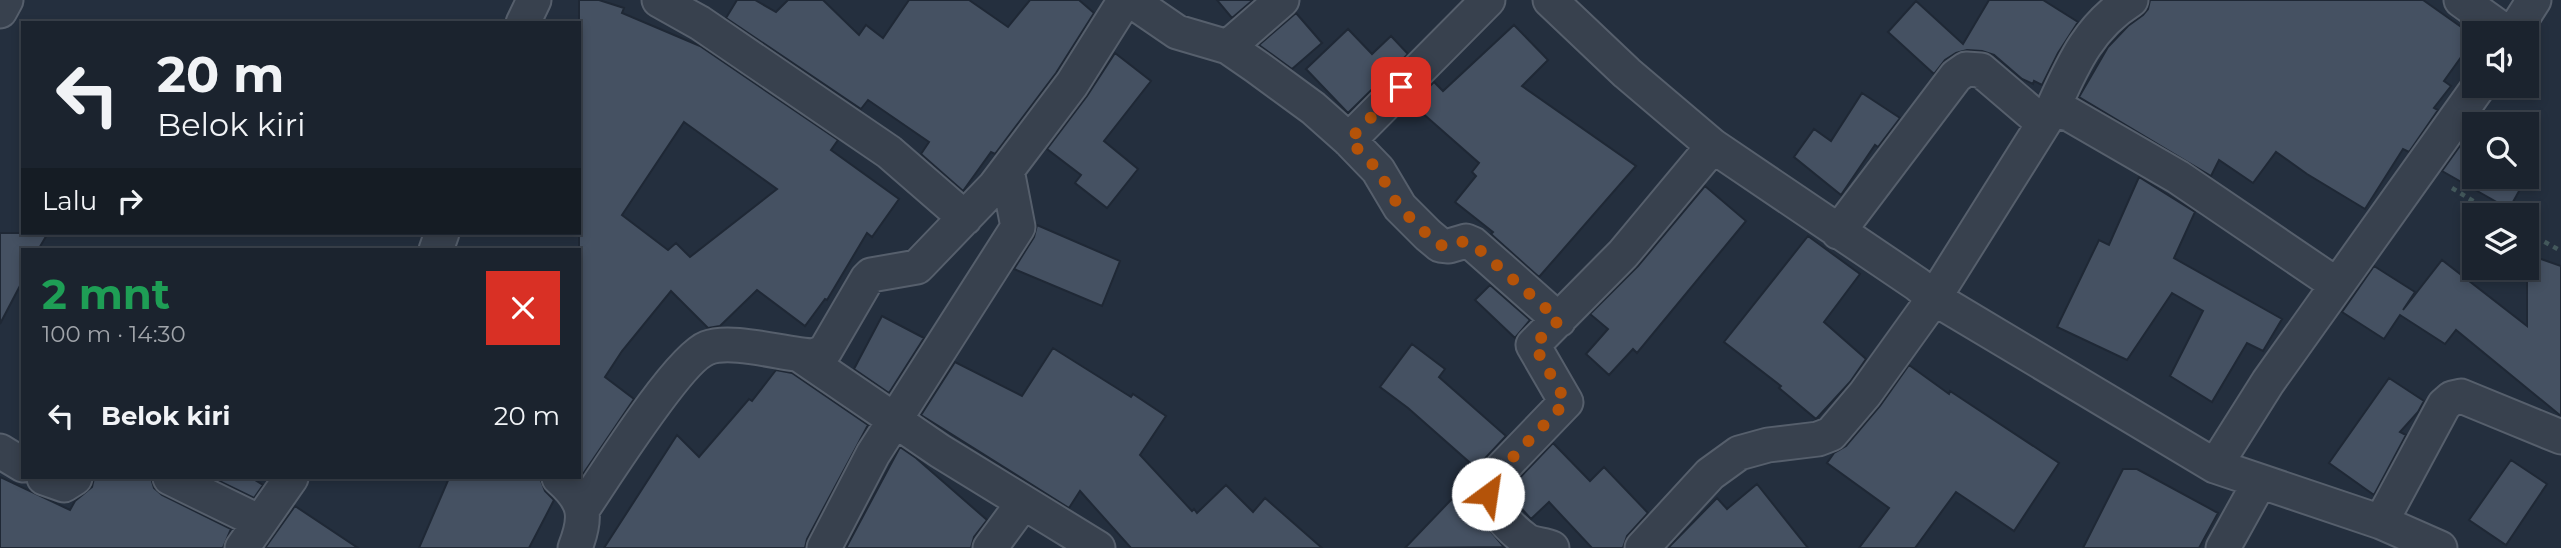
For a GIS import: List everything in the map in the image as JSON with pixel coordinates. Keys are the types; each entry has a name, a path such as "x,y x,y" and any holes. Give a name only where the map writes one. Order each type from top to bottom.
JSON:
{"street":[{"path":"0,11 6,0"},
{"path":"524,21 534,0"},
{"path":"659,0 700,23 889,152 965,218"},
{"path":"1228,47 1282,0"},
{"path":"1349,140 1488,0"},
{"path":"1550,0 1627,74 1713,146 1934,298 2215,466 2381,522 2440,548"},
{"path":"1642,548 1710,474 1739,453 1768,445 1818,439 1831,434 1865,394 1934,298 2047,116 2076,58 2093,33 2110,13 2131,0"},
{"path":"2461,0 2490,21"},
{"path":"2521,21 2534,0"},
{"path":"582,510 687,362 706,348 727,345 814,356 825,351 871,275 917,267 1007,170 1072,84 1125,1 1131,1 1177,32 1228,47 1313,108 1378,170 1399,207 1428,235 1440,245 1449,246 1465,241 1473,244 1559,320"},
{"path":"1838,232 1956,76 1966,69 1981,70 2047,116 2069,114 2178,177 2337,285"},
{"path":"2215,466 2268,382 2470,98"},
{"path":"1552,548 1526,540 1499,514 1491,501 1488,488 1489,482 1566,402 1534,345 1623,254 1713,146"},
{"path":"824,548 894,420 1018,227 1007,170"},
{"path":"801,356 894,420 1098,548"},
{"path":"2381,522 2444,405 2452,398 2460,396 2561,437"},
{"path":"0,451 21,464"},
{"path":"47,479 64,485 73,479"},
{"path":"171,479 251,535 290,479"},
{"path":"560,479 575,493 582,510 581,533 575,548"},
{"path":"2223,548 2259,483"},
{"path":"990,548 1023,503"}],"path":[{"path":"2419,167 2477,203"},
{"path":"2539,239 2561,251"}],"building":[{"path":"579,0 599,0 624,8 622,13 700,46 838,140 831,150 899,199 872,237 867,233 827,300 825,299 805,326 757,290 720,326 708,328 671,291 622,351 605,377 634,399 583,474","holes":["684,122 777,189 690,257 676,243 668,250 622,215"]},
{"path":"737,0 755,0 776,12 788,0 823,0 859,35 866,25 883,38 909,0 969,0 1008,27 1030,0 1079,0 1094,13 1056,73 995,154 991,152 963,191 921,154 929,142 868,100 861,109 726,18"},
{"path":"1217,0 1253,0 1232,18"},
{"path":"1989,0 2043,0 2078,22 2042,85 2022,79 1994,55 1982,51 1967,50 1956,53 1945,60 1934,74 1888,32 1916,1 1963,44"},
{"path":"2150,0 2423,0 2462,28 2462,56 2444,81 2451,86 2434,108 2438,110 2409,152 2403,149 2365,209 2276,152 2253,183 2219,160 2211,176 2079,97 2108,47 2148,9"},
{"path":"1296,13 1322,43 1292,69 1259,45"},
{"path":"1514,25 1548,60 1522,86 1636,166 1539,277 1491,234 1493,232 1455,202 1476,176 1472,172 1479,163 1412,104 1434,82 1443,91"},
{"path":"1348,29 1372,54 1391,36 1408,54 1348,113 1306,69"},
{"path":"1115,53 1151,81 1104,141 1138,169 1107,208 1075,183 1081,175 1047,149"},
{"path":"1862,93 1900,118 1878,147 1875,145 1841,195 1794,157 1814,129 1831,141"},
{"path":"2462,143 2462,182 2442,171"},
{"path":"2139,177 2195,212 2174,258 2282,319 2263,351 2247,343 2212,402 2170,376 2203,311 2172,293 2127,360 2057,327 2099,240 2109,245"},
{"path":"1705,186 1746,221 1637,353 1633,349 1609,375 1586,354 1608,329 1590,314 1638,266"},
{"path":"2474,189 2520,189 2512,203 2498,203"},
{"path":"1037,225 1120,261 1102,306 1014,269 1034,237"},
{"path":"0,233 47,235 39,248 21,248 21,284 0,324"},
{"path":"1808,236 1860,274 1824,322 1866,359 1850,382 1816,419 1779,388 1781,386 1724,342"},
{"path":"2539,258 2561,266 2561,416 2456,330 2445,344 2400,315 2384,339 2342,312 2374,266 2415,292 2403,310 2442,260 2462,276 2462,280 2468,280 2527,326 2527,280 2539,280"},
{"path":"1490,285 1530,320 1515,338 1475,300"},
{"path":"882,316 924,338 889,393 854,369"},
{"path":"1412,344 1445,369 1439,377 1506,436 1476,468 1380,387"},
{"path":"1053,348 1166,416 1140,455 1192,511 1194,509 1197,513 1226,485 1253,512 1265,498 1322,548 1131,548 1080,491 1069,508 921,415 955,362 1022,396"},
{"path":"1909,365 1949,394 1950,391 2059,463 2014,531 1956,492 1915,548 1859,548 1889,508 1827,463 1834,453 1846,446 1880,406"},
{"path":"776,370 792,373 868,425 807,539 805,548 604,548 677,435 699,457 749,399 752,401"},
{"path":"2389,378 2424,401 2400,432 2406,435 2374,495 2329,463"},
{"path":"1553,443 1590,481 1604,467 1648,513 1627,536 1623,548 1592,548 1549,502 1531,519 1511,497 1508,490"},
{"path":"900,447 987,520 974,537 971,548 846,548"},
{"path":"2511,460 2547,484 2506,545 2469,520"},
{"path":"2123,469 2137,469 2218,513 2199,548 2083,548"},
{"path":"0,477 70,510 75,501 92,487 94,479 151,479 154,488 162,495 231,529 223,548 0,548"},
{"path":"215,479 254,479 263,485 254,498"},
{"path":"449,479 540,479 545,491 554,500 529,548 419,548"},
{"path":"1470,480 1469,494 1477,515 1504,547 1405,548"},
{"path":"1757,484 1808,548 1668,548 1717,498 1727,509"},
{"path":"295,506 358,548 265,548"}],"route":[{"path":"1401,87 1349,140 1378,170 1399,207 1428,235 1440,245 1449,246 1465,241 1473,244 1559,320 1535,341 1534,345 1564,395 1565,405 1489,482 1488,494"}]}
